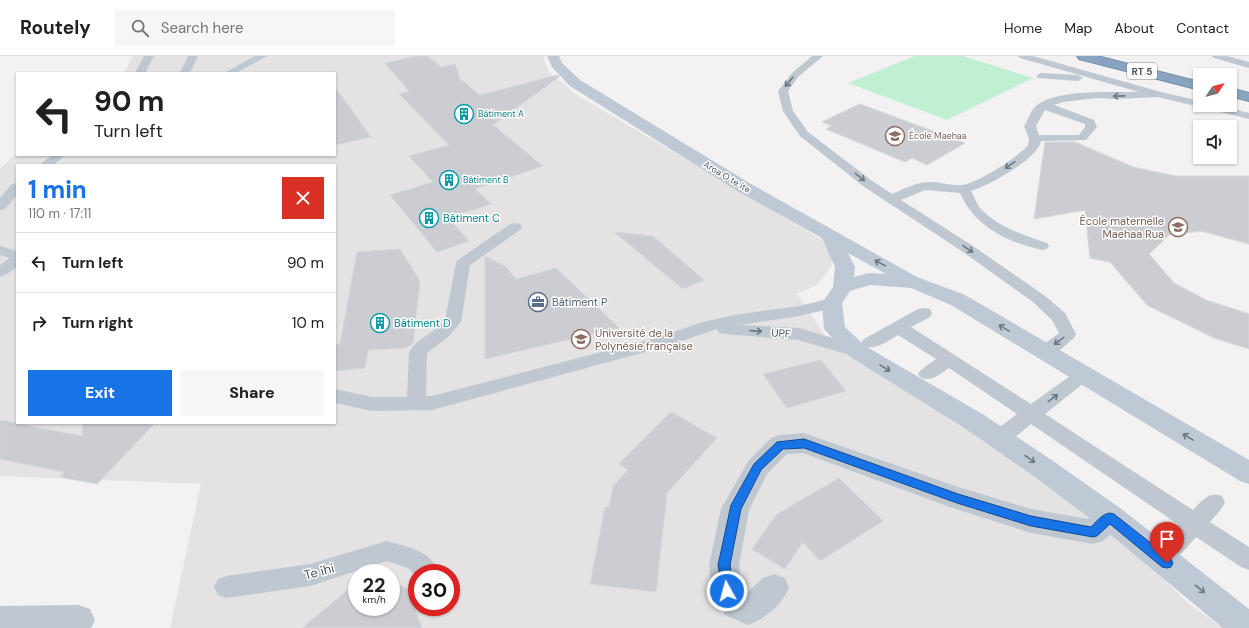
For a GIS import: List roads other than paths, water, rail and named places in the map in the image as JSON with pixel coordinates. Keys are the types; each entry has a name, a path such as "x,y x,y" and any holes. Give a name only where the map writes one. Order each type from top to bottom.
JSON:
{"highway":[{"name":"RT 5","path":"1084,56 1193,84"},
{"name":"RT 5","path":"1119,56 1193,74"},
{"path":"1237,84 1249,87"},
{"path":"1237,94 1249,97"}],"main road":[{"name":"Aroa O te ite","path":"553,56 556,64 575,83 587,91 743,186 914,282"},
{"path":"832,236 845,267 838,295 835,329 999,438 1110,517 1248,628"},
{"path":"838,295 869,279 914,282 958,300 1249,473"}],"street":[{"path":"774,588 759,603 748,610 736,605 727,591 724,565 735,509 758,467 780,445 804,444 957,498 1031,521 1093,532 1110,517"},
{"path":"0,622 80,620"}],"lane":[{"path":"141,72 149,56"},
{"path":"185,72 193,56"},
{"path":"231,72 262,56"},
{"path":"818,56 795,75 783,91 788,111 804,134 867,183 968,249 1039,299 1059,318 1068,334 1045,352"},
{"path":"1023,56 1193,102"},
{"path":"1217,56 1249,65"},
{"path":"1041,76 1070,79 1098,77"},
{"path":"892,199 928,186 964,189 983,182 1031,151 1035,146 1035,138 1030,126 1033,118 1043,106 1061,99 1086,96 1158,94"},
{"path":"1035,138 1082,138 1091,127 1090,122 1059,110 1043,106"},
{"path":"1233,112 1249,116"},
{"path":"46,164 58,156"},
{"path":"0,206 16,189"},
{"path":"964,189 977,212 998,229 1042,246"},
{"path":"416,404 418,352 453,322 463,263 516,227"},
{"path":"0,250 16,256"},
{"path":"0,272 16,261"},
{"path":"336,396 372,404 432,403 646,346 703,327 734,320 799,311 838,295"},
{"path":"864,347 924,313"},
{"name":"UPF","path":"703,327 799,334 864,347"},
{"path":"898,327 949,359 1249,560"},
{"path":"927,374 949,359"},
{"path":"999,438 1084,375"},
{"path":"1173,547 1214,502"},
{"name":"Te ihi","path":"226,588 310,575 387,551 416,560 420,564"}],"place":[{"name":"Bâtiment A","path":"464,114"},
{"name":"École Maehaa","path":"895,136"},
{"name":"Bâtiment B","path":"449,180"},
{"name":"Bâtiment C","path":"429,218"},
{"name":"École maternelle Maehaa Rua","path":"1178,227"},
{"name":"Bâtiment P","path":"538,302"},
{"name":"Bâtiment D","path":"380,323"},
{"name":"Université de la Polynésie française","path":"581,339"}]}
